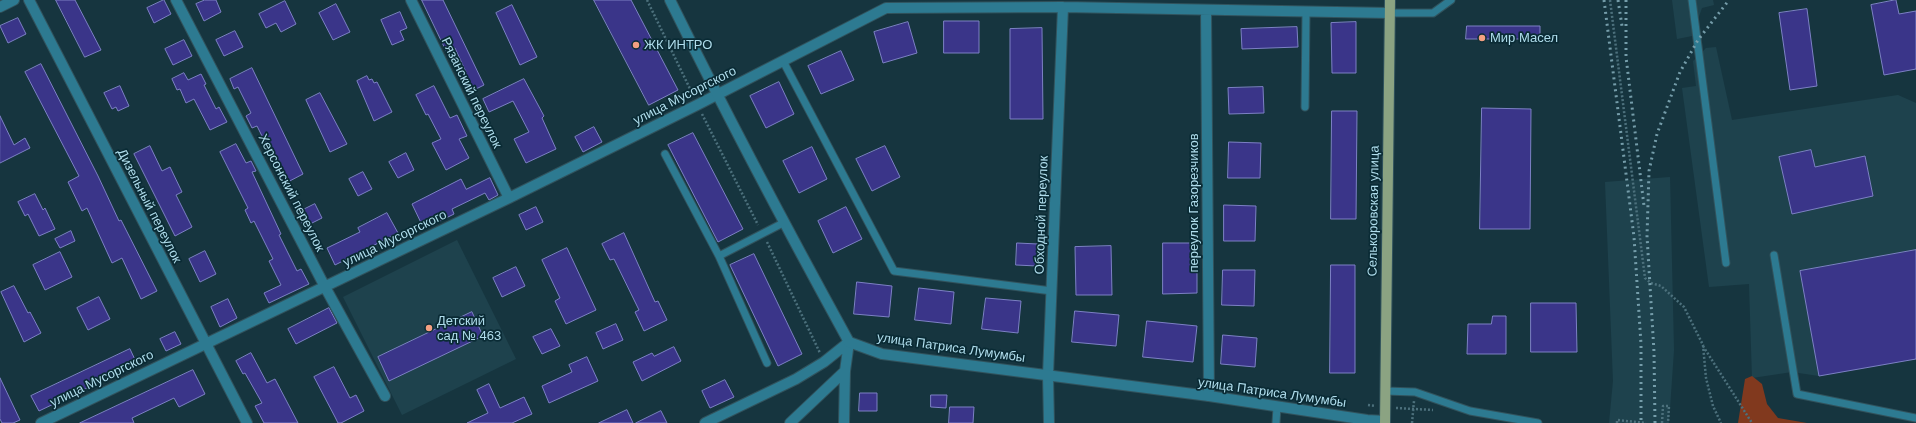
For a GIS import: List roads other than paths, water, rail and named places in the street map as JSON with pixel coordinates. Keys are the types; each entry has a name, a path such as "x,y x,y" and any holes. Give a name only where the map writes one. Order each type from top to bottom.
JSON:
{"main road":[{"name":"Селькоровская улица","path":"1385,422 1390,0"}],"street":[{"path":"0,7 14,0"},
{"name":"Дизельный переулок","path":"29,0 247,423"},
{"name":"Херсонский переулок","path":"176,0 325,287 385,396"},
{"name":"Рязанский переулок","path":"411,0 509,198"},
{"path":"670,0 783,223 849,342 845,371 844,423"},
{"name":"улица Мусоргского","path":"41,423 509,198 698,105 783,61 887,4 1390,13"},
{"name":"Обходной переулок","path":"1049,423 1048,375 1063,7"},
{"name":"переулок Газорезчиков","path":"1206,10 1209,396"},
{"path":"705,423 796,379 824,362 849,342"},
{"name":"улица Патриса Лумумбы","path":"849,342 882,354 1209,396 1385,422"},
{"path":"790,423 845,371"}],"lane":[{"path":"1390,13 1433,12 1451,0"},
{"path":"1692,0 1726,263"},
{"path":"1305,107 1306,12"},
{"path":"783,61 894,270 1052,291"},
{"path":"665,154 719,256 767,363"},
{"path":"719,256 783,223"},
{"path":"1774,255 1797,394 1916,418"},
{"path":"1385,391 1414,392 1470,410 1538,423"},
{"path":"1276,407 1276,423"}],"railway":[{"path":"1604,0 1634,237 1641,344 1641,423"},
{"path":"1618,0 1622,26"},
{"path":"1626,0 1626,57 1644,206"},
{"path":"1655,423 1654,352 1647,236 1649,171 1657,134 1680,72 1698,40 1729,0"}],"place":[{"name":"Мир Масел","path":"1482,38"},
{"name":"ЖК ИНТРО","path":"636,45"},
{"name":"Детский сад № 463","path":"429,328"}]}
